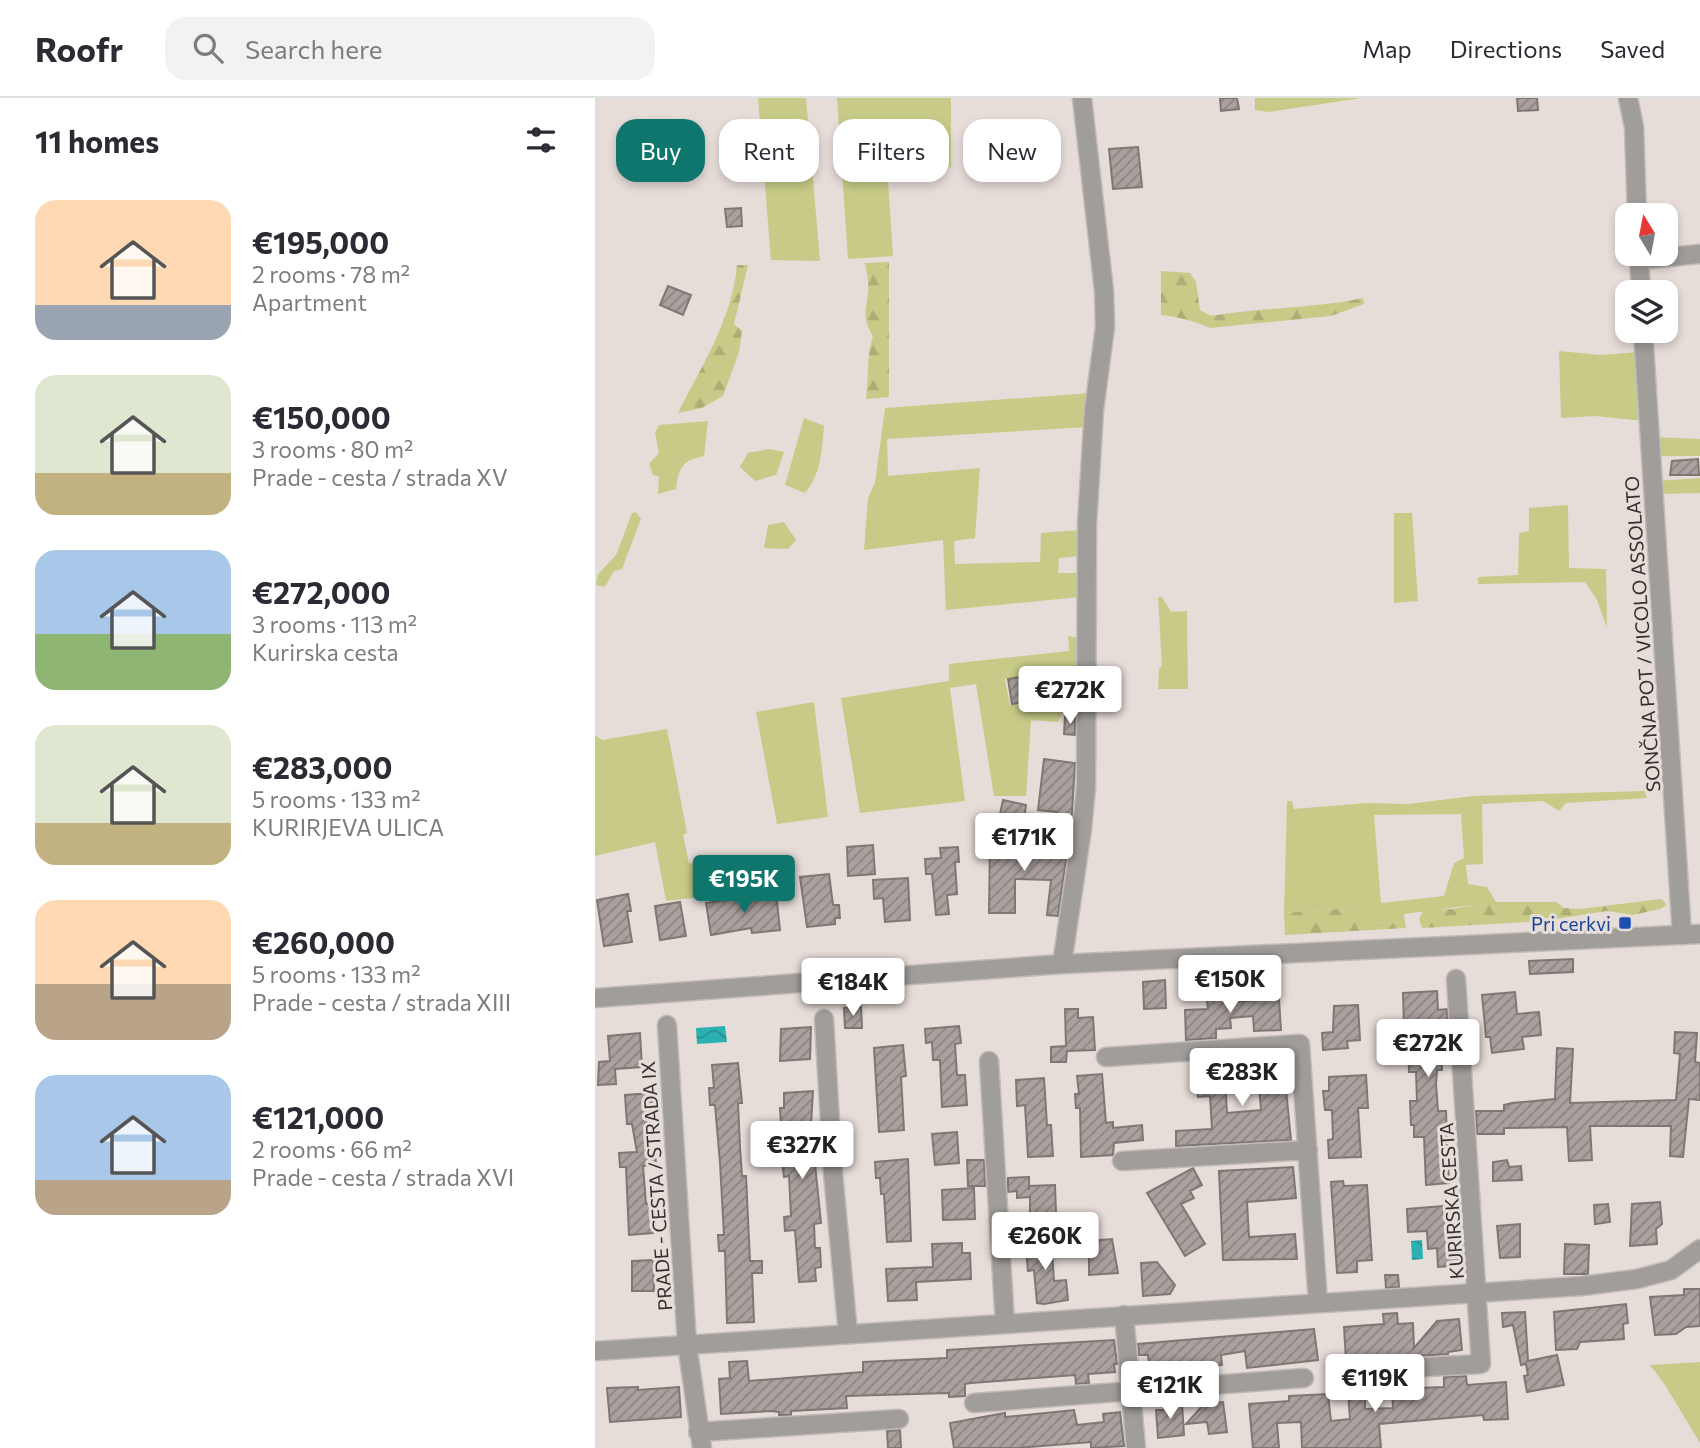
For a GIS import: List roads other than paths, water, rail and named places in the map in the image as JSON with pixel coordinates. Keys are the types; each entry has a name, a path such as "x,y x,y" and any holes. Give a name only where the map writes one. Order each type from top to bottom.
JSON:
{"street":[{"path":"1062,964 1085,797 1087,524 1094,410 1105,327 1104,291 1082,98"},
{"path":"1628,98 1634,127 1637,203"},
{"path":"1678,255 1700,254"},
{"name":"SONČNA POT / VICOLO ASSOLATO","path":"1644,343 1682,935"},
{"path":"595,998 1062,964 1700,934"},
{"name":"KURIRSKA CESTA","path":"1353,1371 1481,1364 1456,979"},
{"path":"824,1019 833,1173 848,1334"},
{"name":"PRADE - CESTA / STRADA IX","path":"667,1025 687,1343 700,1440"},
{"path":"1106,1057 1300,1044 1318,1303"},
{"path":"989,1061 1005,1324"},
{"path":"1122,1161 1308,1150"},
{"path":"595,1351 1478,1294 1637,1279 1671,1270 1700,1250"},
{"path":"1124,1315 1136,1448"},
{"path":"974,1403 1304,1378"},
{"path":"700,1440 899,1419"}],"water":[{"path":"725,1026 727,1042 697,1044 696,1028"},
{"path":"1422,1240 1423,1259 1412,1260 1411,1241"}],"place":[{"name":"Pri cerkvi","path":"1625,923"}]}
